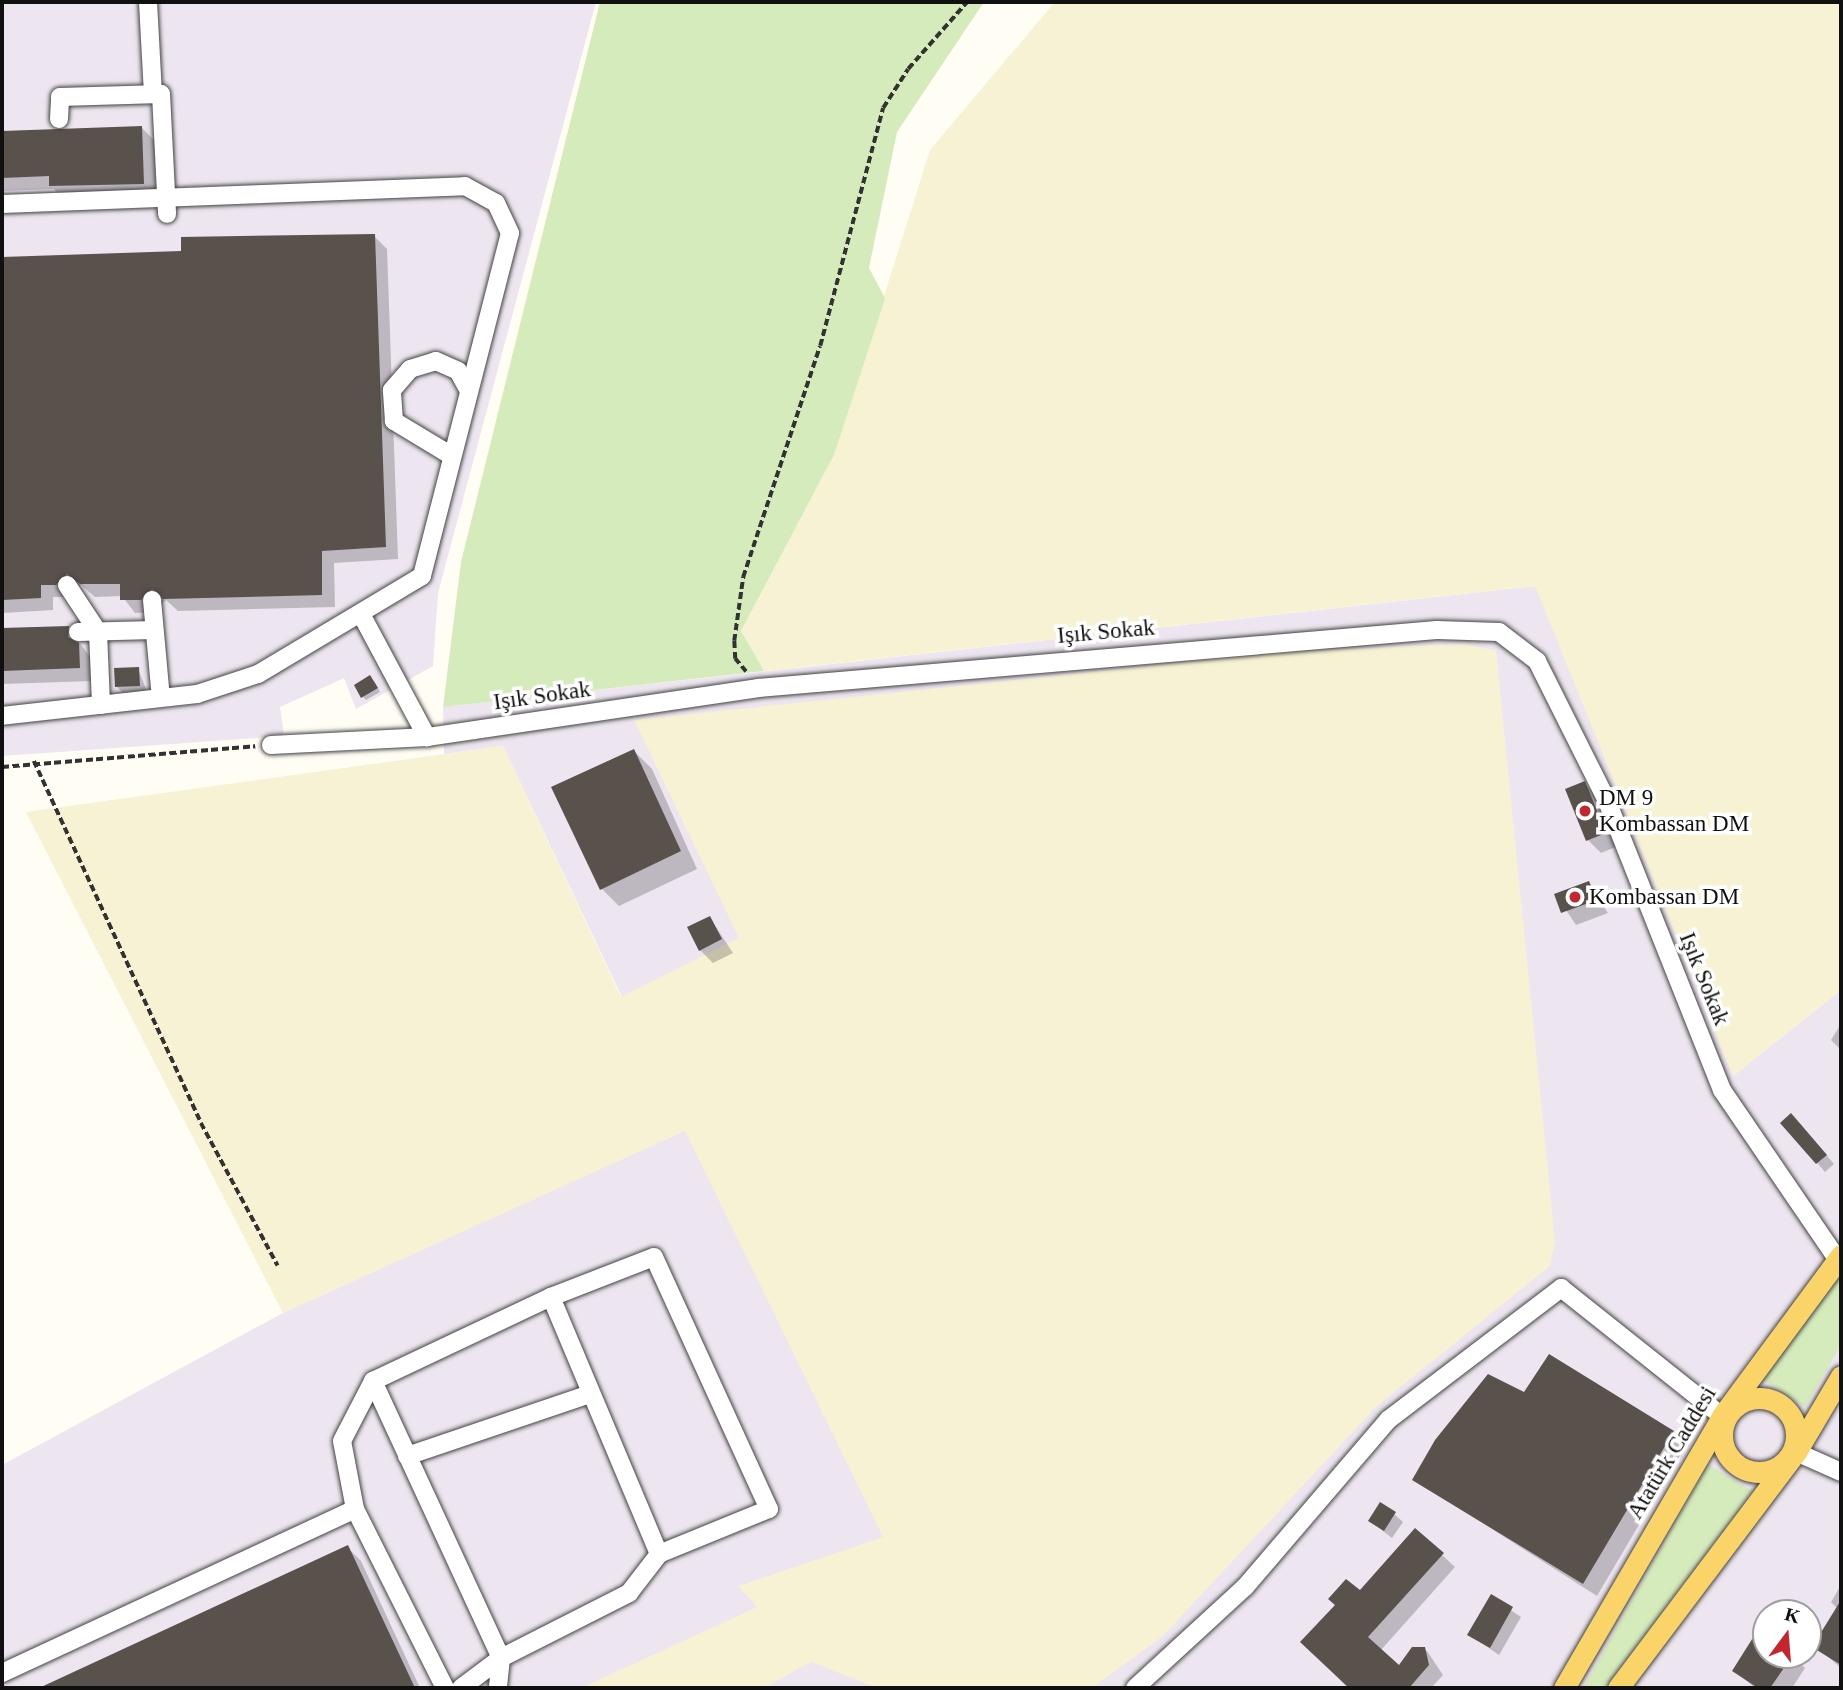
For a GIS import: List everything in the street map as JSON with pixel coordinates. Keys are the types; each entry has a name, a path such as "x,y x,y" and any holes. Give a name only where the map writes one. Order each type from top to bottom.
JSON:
{"main road":[{"name":"Atatürk Caddesi","path":"1563,1688 1722,1416 1840,1257"},
{"path":"1618,1688 1796,1452 1841,1376"},
{"path":"1757,1395 1779,1403 1792,1416 1796,1452 1760,1475 1738,1468 1727,1456 1722,1416 1757,1395"}],"street":[{"path":"148,2 153,94"},
{"path":"60,119 60,97 161,94 167,206"},
{"path":"2,204 167,206 465,186 496,203 510,233 422,576 258,674 161,698 2,716"},
{"path":"452,456 394,421 392,390 410,369 436,361 458,372 469,391"},
{"path":"67,585 98,632 100,705"},
{"path":"152,600 161,698"},
{"path":"361,614 427,737"},
{"path":"78,632 155,630"},
{"name":"Işık Sokak","path":"271,745 427,737 758,688 1437,631 1499,632 1524,646 1607,802 1722,1090 1840,1257"},
{"path":"445,1688 355,1509 342,1441 373,1381 551,1297 654,1257 769,1509 659,1555 629,1593 501,1658 461,1688"},
{"path":"1135,1688 1245,1587 1388,1420 1561,1288 1722,1416"},
{"path":"551,1297 587,1395 659,1555"},
{"path":"373,1381 501,1658 498,1688"},
{"path":"407,1456 587,1395"},
{"path":"1796,1452 1841,1472"},
{"path":"2,1673 355,1509"}],"path":[{"path":"758,688 735,659 743,577 820,346 883,108 908,69 967,2"},
{"path":"2,767 34,761 271,745"},
{"path":"34,761 201,1123 278,1266"}],"shaded area":[{"path":"2,2 596,2 438,593 433,666 356,709 344,678 280,707 284,736 2,756"},
{"path":"1055,2 1841,2 1841,990 1733,1076 1535,586 764,671 745,645 741,631 834,455 930,150"},
{"path":"1536,586 1733,1076 1841,990 1841,1688 2,1688 2,1465 283,1313 685,1130 503,746 444,754 443,707"},
{"path":"1463,644 1496,650 1555,1241 1550,1266 1377,1406 1163,1636 1092,1688 877,1688 811,1662 764,1688 581,1688 757,1607 738,1586 883,1537 685,1131 283,1313 26,812 503,746 621,997 739,938 634,720 1283,652"}],"green space":[{"path":"600,2 984,2 897,132 869,268 885,298 881,311 834,455 741,631 764,671 443,707 461,562"},
{"path":"1841,1274 1841,1345 1805,1407 1762,1379"},
{"path":"1708,1464 1752,1491 1604,1688 1583,1688"}],"building":[{"path":"142,126 144,184 49,186 49,176 2,178 2,131"},
{"path":"375,234 386,547 322,551 322,595 163,599 152,589 141,600 120,600 120,584 80,584 67,574 56,585 41,585 41,598 2,600 2,257 181,251 181,237"},
{"path":"69,626 68,637 79,643 80,668 2,671 2,628"},
{"path":"139,667 140,686 115,687 114,668"},
{"path":"370,675 378,688 361,698 354,685"},
{"path":"634,749 681,851 600,890 551,787"},
{"name":"DM 9 Kombassan DM","path":"1585,781 1606,833 1586,841 1565,789"},
{"name":"Kombassan DM","path":"1589,881 1597,900 1561,913 1554,894"},
{"path":"710,916 722,939 699,951 687,927"},
{"path":"1791,1113 1827,1155 1816,1164 1780,1123"},
{"path":"1549,1354 1674,1431 1583,1584 1412,1480 1435,1440 1488,1374 1524,1392"},
{"path":"1380,1502 1396,1512 1384,1531 1368,1521"},
{"path":"1415,1528 1444,1553 1368,1637 1399,1665 1412,1647 1425,1647 1429,1665 1409,1688 1349,1688 1300,1642 1335,1605 1328,1599 1346,1579 1360,1590"},
{"path":"348,1545 415,1688 39,1688"},
{"path":"1491,1594 1513,1607 1490,1648 1467,1635"},
{"path":"1841,1600 1841,1665 1822,1653 1822,1631"},
{"path":"1752,1639 1752,1669 1783,1669 1770,1688 1758,1688 1732,1671"}],"place":[{"name":"DM 9 Kombassan DM","path":"1585,811"},
{"name":"Kombassan DM","path":"1575,897"}]}
